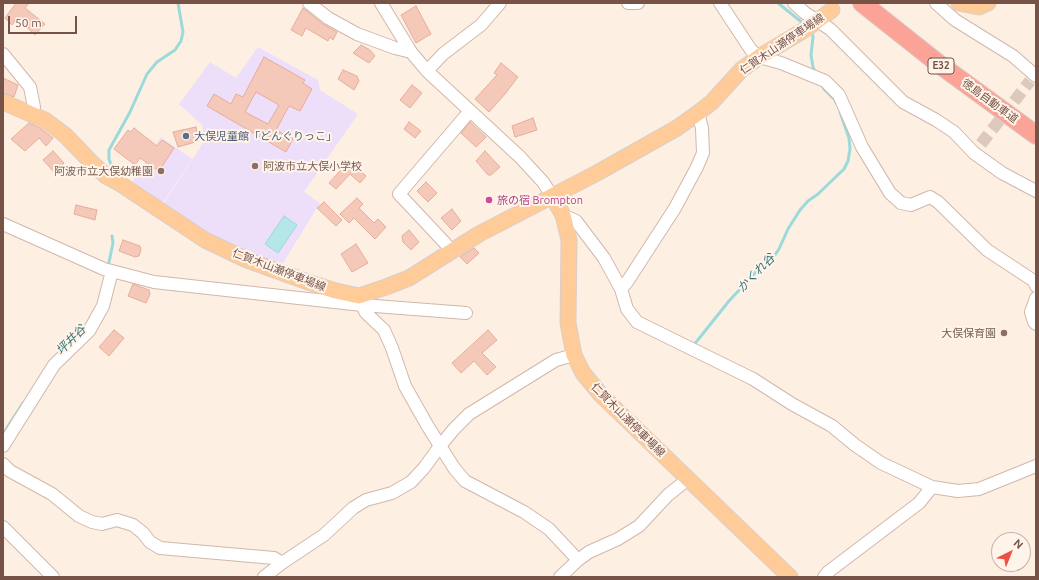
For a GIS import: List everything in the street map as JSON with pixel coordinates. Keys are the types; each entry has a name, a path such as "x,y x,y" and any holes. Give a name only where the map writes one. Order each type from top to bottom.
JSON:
{"highway":[{"name":"徳島自動車道","path":"862,3 939,64 1029,130"},
{"name":"徳島自動車道","path":"874,3 1029,130"}],"main road":[{"path":"959,3 979,7 988,3"},
{"name":"仁賀木山瀬停車場線","path":"3,102 45,120 55,127 106,176 205,240 267,268 360,300 386,287 409,278 479,234 597,173 677,128 698,114 712,102 741,70 832,10"},
{"name":"仁賀木山瀬停車場線","path":"552,196 564,215 569,240 568,323 574,355 583,373 601,395 790,577"}],"street":[{"path":"309,3 328,18 357,34 395,48 411,52"},
{"path":"380,3 411,52 427,71 520,157 543,182 552,196"},
{"path":"427,71 443,54 481,25 500,3"},
{"path":"628,3 638,3"},
{"path":"720,3 751,50 759,57 782,63 820,79 839,95 862,147 890,193 901,203 911,204 930,197 938,202 987,250 1034,281 1036,286"},
{"path":"794,3 805,13 811,25 830,29 903,102 936,120 954,132 977,149 1002,173 1036,191"},
{"path":"936,3 956,20 1013,56 1034,77"},
{"path":"3,54 30,87 34,107 32,114"},
{"path":"451,252 445,243 399,194 470,111"},
{"path":"621,289 675,208 703,153 702,128 698,114"},
{"path":"564,215 576,221 604,258 621,289 627,309 637,322 753,379 792,404 832,426 855,445 881,463 932,487 958,491 979,489 1036,466"},
{"path":"3,224 108,270 154,282 360,300 466,313"},
{"path":"3,446 54,365 89,330 103,306 108,270"},
{"path":"1036,298 1031,312 1036,324"},
{"path":"360,300 366,313 384,330 405,386 454,468 465,481 524,512 548,529 578,560"},
{"path":"264,577 324,535 353,508 366,500 392,493 411,482 424,468 454,429 469,414 556,360 574,355"},
{"path":"3,464 10,471 52,494 79,516 92,522 102,524 117,520 134,525 150,542 160,548 274,558 282,563"},
{"path":"560,577 589,552 618,540 639,526 668,495 688,479"},
{"path":"824,577 828,572 919,503 932,487"},
{"path":"3,527 53,577"}],"shaded area":[{"name":"阿波市立大俣小学校","path":"258,47 318,80 320,90 358,114 304,192 320,203 280,268 209,236 161,207 205,140 202,125 179,104 210,62 236,78"},
{"name":"阿波市立大俣幼稚園","path":"161,137 192,159 162,204 131,184"}],"water":[{"path":"284,216 297,225 278,253 265,244"}],"building":[{"path":"16,3 29,3 25,8 45,24 35,35 17,18 12,25 5,18"},
{"path":"416,6 431,34 416,43 401,15"},
{"path":"303,8 323,24 337,32 333,40 330,37 328,41 306,28 302,36 291,30"},
{"path":"361,45 370,50 375,56 369,63 353,53"},
{"path":"264,57 305,80 303,83 312,89 300,111 289,106 276,130 293,139 286,152 207,106 214,94 231,104 236,94 243,97","holes":["256,92 279,105 268,124 245,112"]},
{"path":"501,63 518,77 489,112 475,99 497,75 494,73"},
{"path":"343,70 357,76 359,81 354,90 338,79"},
{"path":"3,78 18,85 14,97 3,93"},
{"path":"412,85 422,93 410,108 400,100"},
{"path":"533,118 537,130 515,137 512,126"},
{"path":"409,122 421,131 415,138 404,129"},
{"path":"470,122 486,137 476,147 461,133"},
{"path":"29,123 40,128 53,138 46,146 39,138 25,151 11,139"},
{"name":"大俣児童館「どんぐりっこ」","path":"196,127 199,141 178,147 173,132"},
{"path":"134,128 157,146 162,140 174,148 159,171 140,158 135,165 114,149 128,130 131,132"},
{"path":"53,151 64,163 55,173 43,160"},
{"path":"485,151 500,167 491,175 488,175 476,161"},
{"path":"349,161 366,176 360,183 350,174 336,189 329,183"},
{"path":"426,182 437,193 428,202 417,191"},
{"path":"357,198 363,204 359,208 374,223 378,219 386,227 375,239 354,218 349,223 340,214"},
{"path":"324,202 342,220 336,226 317,208"},
{"path":"76,205 97,210 95,220 74,214"},
{"path":"452,209 461,221 452,230 441,218"},
{"path":"409,230 419,242 411,250 403,242 402,236"},
{"path":"123,240 140,246 141,250 139,256 135,257 119,251"},
{"path":"356,244 368,263 352,272 341,254"},
{"path":"474,248 479,253 467,264 460,257"},
{"path":"133,284 149,290 150,294 146,303 128,296"},
{"path":"114,330 124,338 109,356 99,347"},
{"path":"488,330 497,340 482,353 496,367 487,375 474,361 461,373 452,363"}],"waterway":[{"name":"坪井谷","path":"113,170 109,159 109,150 130,112 147,74 157,62 175,50 181,41 183,32 178,3"},
{"name":"かくれ谷","path":"778,3 804,24"},
{"name":"かくれ谷","path":"812,31 813,37 811,55 816,74"},
{"name":"かくれ谷","path":"822,86 836,103"},
{"name":"かくれ谷","path":"693,346 729,301 767,260 775,255 788,229 800,210 844,169 848,161 850,149 849,138 840,112"},
{"name":"坪井谷","path":"108,267 113,243 112,236"},
{"name":"坪井谷","path":"3,434 23,403"}],"tunnel":[{"path":"981,144 1030,81"}],"place":[{"name":"大俣児童館「どんぐりっこ」","path":"186,136"},
{"name":"阿波市立大俣小学校","path":"255,166"},
{"name":"阿波市立大俣幼稚園","path":"161,171"},
{"name":"旅の宿 Brompton","path":"489,200"},
{"name":"大俣保育園","path":"1004,333"}]}
